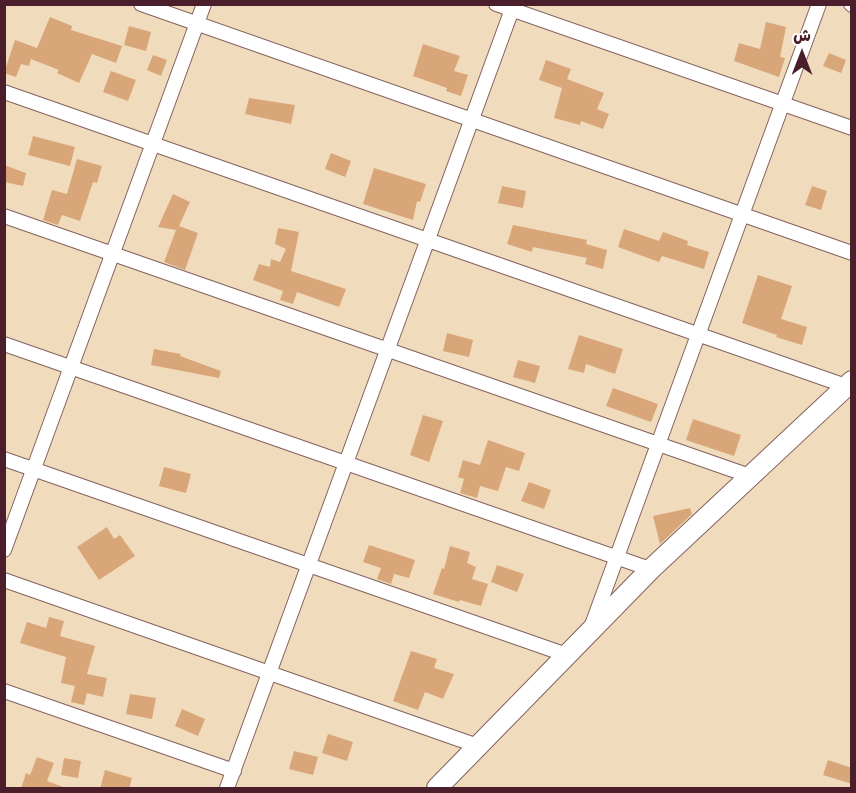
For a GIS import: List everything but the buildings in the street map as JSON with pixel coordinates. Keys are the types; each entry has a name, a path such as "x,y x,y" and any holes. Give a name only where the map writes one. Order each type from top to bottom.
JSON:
{"street":[{"path":"141,4 852,253"},
{"path":"4,550 204,4"},
{"path":"496,4 513,7 852,128"},
{"path":"589,632 819,4"},
{"path":"227,789 513,7"},
{"path":"4,92 698,334 849,384 650,569 437,789"},
{"path":"4,216 750,476"},
{"path":"4,344 650,569"},
{"path":"4,459 567,655"},
{"path":"4,580 478,746"},
{"path":"4,691 234,771"}]}
